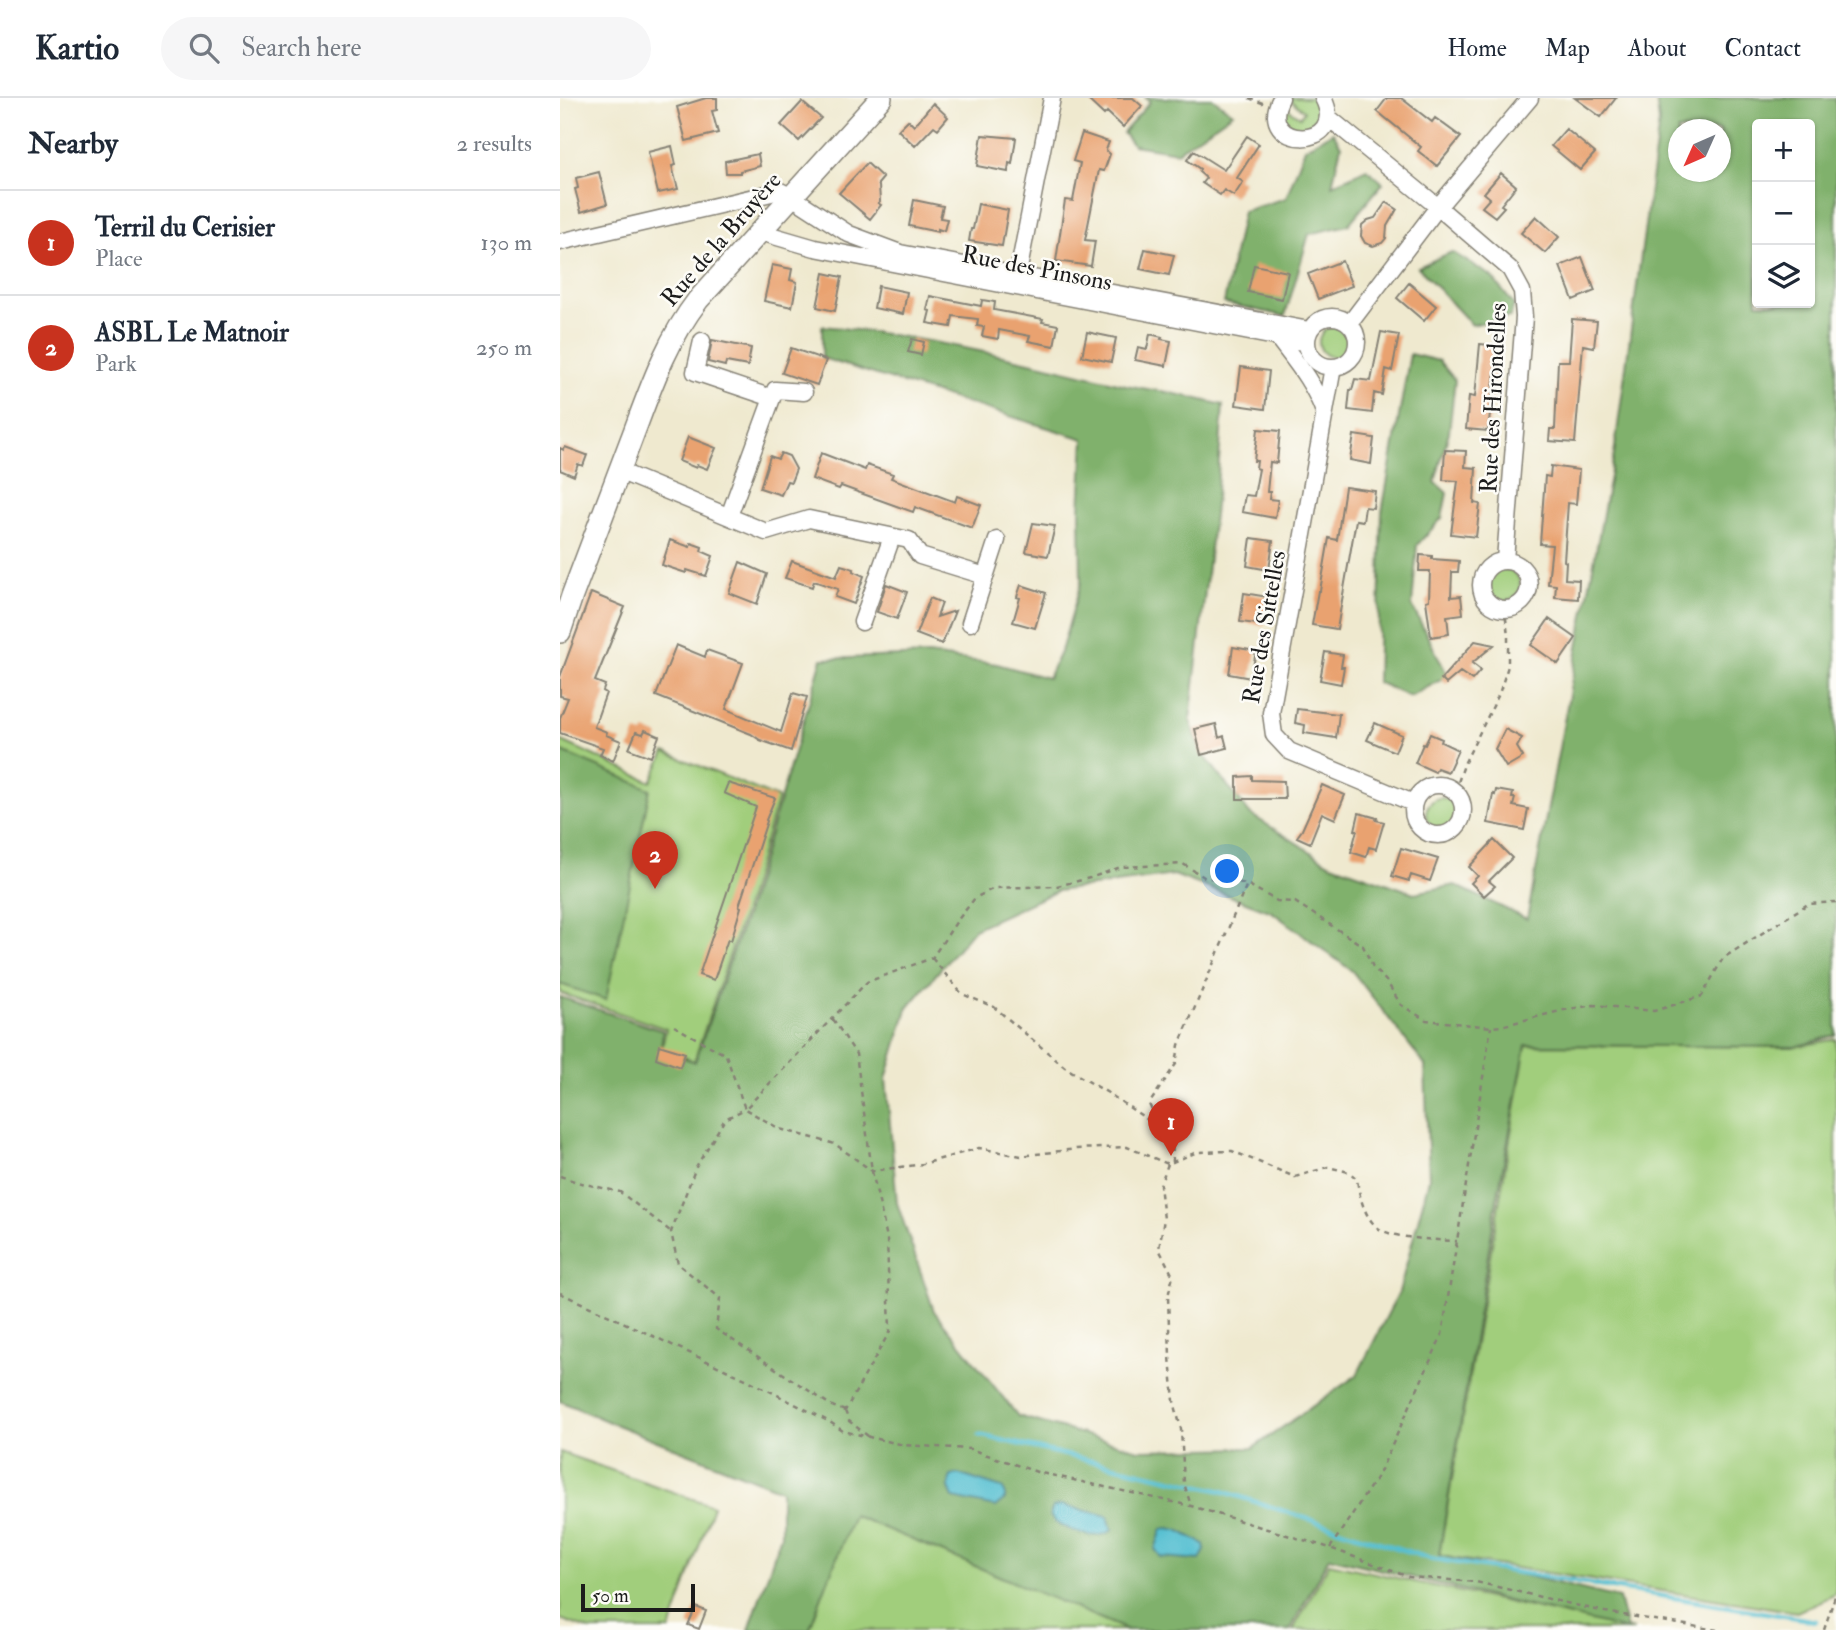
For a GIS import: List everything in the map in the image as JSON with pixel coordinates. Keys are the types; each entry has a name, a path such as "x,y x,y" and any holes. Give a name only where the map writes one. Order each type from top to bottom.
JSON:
{"street":[{"name":"Rue de la Bruyère","path":"560,632 668,346 698,300 881,98"},
{"path":"1017,281 1052,98"},
{"path":"1281,98 1276,110 1279,126 1291,136 1300,139 1309,138 1322,130 1328,117 1328,108 1323,98"},
{"path":"1350,323 1438,207 1530,98"},
{"name":"Rue des Hirondelles","path":"1328,117 1510,269 1522,291 1524,317 1505,560"},
{"path":"560,242 780,191 792,197"},
{"name":"Rue des Pinsons","path":"792,197 849,234 900,253 1277,337 1308,337"},
{"name":"Rue des Pinsons","path":"760,232 815,248 1017,281 1308,337"},
{"path":"1327,316 1342,318 1350,323 1356,333 1357,349 1351,359 1333,367 1318,363 1309,352 1308,337 1315,323 1327,316"},
{"path":"1277,337 1307,377 1319,396 1325,413"},
{"path":"702,341 695,372 772,398"},
{"name":"Rue des Sittelles","path":"1333,367 1271,713 1273,735 1289,751 1413,803"},
{"path":"729,516 775,390 804,392"},
{"path":"619,471 766,532 809,519 909,540 920,556 985,576"},
{"path":"862,622 892,537"},
{"path":"970,623 997,540"},
{"path":"1505,560 1519,566 1527,578 1528,587 1527,594 1520,603 1505,610 1492,606 1485,599 1480,582 1491,566 1505,560"},
{"path":"1433,785 1447,786 1455,791 1463,805 1462,818 1457,826 1443,835 1431,835 1423,831 1416,824 1412,812 1418,794 1433,785"}],"path":[{"path":"1455,791 1465,762 1499,694 1508,666 1505,610"},
{"path":"870,1437 849,1421 845,1411 832,1406 716,1329 720,1298 678,1264 671,1232 696,1167 725,1119 745,1110 867,982 932,958 975,898 994,888 1056,886 1121,867 1183,864 1204,877 1247,884 1277,901 1295,902 1363,946 1373,967 1387,982 1401,1005 1426,1020 1491,1027 1594,1005 1654,1011 1702,996 1723,958 1808,904 1836,902"},
{"path":"1173,1162 1172,1138 1157,1121 1149,1104 1176,1064 1179,1045 1247,884"},
{"path":"932,958 962,994 994,1007 1066,1068 1167,1132"},
{"path":"833,1018 856,1054 872,1171 887,1238 890,1331 845,1411"},
{"path":"674,1026 726,1055 745,1110 780,1129 835,1144 872,1171 923,1164 979,1148 1021,1156 1076,1149 1127,1147 1168,1164 1197,1152 1232,1150 1295,1177 1328,1167 1349,1172 1357,1179 1359,1195 1371,1221 1380,1230 1415,1238 1458,1241"},
{"path":"1330,1548 1380,1472 1442,1335 1491,1027"},
{"path":"1168,1164 1160,1185 1164,1219 1159,1250 1173,1276 1168,1296 1170,1357 1174,1401 1181,1429 1184,1483 1191,1506"},
{"path":"560,1176 621,1192 671,1232"},
{"path":"560,1293 750,1381 843,1431 904,1446 970,1449 1037,1472 1191,1506 1330,1548 1409,1577 1476,1582 1605,1612 1717,1630"},
{"path":"1824,1630 1836,1594"}],"green space":[{"path":"1146,98 1212,98 1233,113 1177,152 1133,145 1123,133 1150,102"},
{"path":"1317,98 1324,116 1310,132 1288,126 1284,118 1285,107 1300,117 1304,111 1290,100"},
{"path":"1656,98 1836,98 1836,1035 1795,1047 1526,1045 1497,1200 1439,1555 1619,1598 1627,1630 1329,1557 1290,1630 1128,1630 853,1515 809,1630 749,1630 781,1535 781,1490 560,1401 560,997 663,1031 661,1049 695,1062 746,914 822,659 929,655 997,664 1048,678 1062,648 1081,582 1080,510 1084,439 822,358 822,326 971,349 1223,405 1217,489 1190,720 1200,750 1250,814 1329,863 1414,893 1455,885 1527,919 1614,455 1659,122","holes":["1174,875 1272,912 1352,971 1425,1065 1429,1179 1399,1292 1357,1375 1253,1448 1139,1450 1018,1416 934,1311 897,1203 886,1079 907,1009 974,929 1057,891"]},
{"path":"1333,132 1341,146 1332,185 1367,169 1383,183 1348,225 1309,234 1285,316 1224,303 1243,211 1286,198 1305,148"},
{"path":"1452,252 1491,276 1514,305 1510,317 1472,325 1418,267"},
{"path":"1334,327 1345,331 1349,342 1345,353 1334,357 1323,353 1319,342 1323,331"},
{"path":"1410,354 1439,361 1455,380 1449,432 1435,482 1447,493 1442,518 1417,545 1412,606 1448,676 1410,697 1377,682 1382,512"},
{"path":"1504,569 1515,574 1520,585 1515,596 1504,601 1493,596 1488,585 1493,574"},
{"path":"560,740 651,782 665,752 778,798 744,912 694,1061 662,1048 666,1029 560,993"},
{"path":"560,751 650,789 606,1000 560,984"},
{"path":"1442,798 1453,803 1458,814 1453,825 1442,830 1431,825 1426,814 1431,803"},
{"path":"1836,1039 1836,1594 1797,1612 1439,1556 1526,1045 1795,1047"},
{"path":"560,1452 713,1506 670,1630 590,1630 560,1619"},
{"path":"853,1515 1128,1630 809,1630"},
{"path":"1329,1563 1634,1630 1293,1630"}],"water":[{"path":"958,1474 1002,1488 1005,1499 995,1507 953,1498 949,1482 951,1476"},
{"path":"1061,1505 1108,1516 1112,1530 1096,1535 1081,1533 1058,1524 1050,1515 1053,1507"},
{"path":"1162,1529 1178,1530 1204,1544 1205,1550 1200,1560 1161,1557 1155,1549"}],"building":[{"path":"706,98 717,98 717,110 712,111 718,133 686,141 677,107"},
{"path":"1086,98 1133,98 1142,106 1123,127 1107,112 1104,115"},
{"path":"1387,98 1401,98 1432,122 1435,118 1461,137 1437,166 1418,151 1421,147 1377,111"},
{"path":"1575,98 1616,98 1601,117"},
{"path":"802,102 821,118 799,141 781,125"},
{"path":"933,103 948,117 938,129 934,126 915,146 898,130 908,120 914,126"},
{"path":"1566,129 1595,153 1580,170 1551,146"},
{"path":"1082,133 1109,142 1106,150 1110,154 1104,171 1099,170 1085,240 1095,241 1091,266 1056,261 1065,200 1073,201 1080,163 1073,161"},
{"path":"982,135 1016,138 1008,172 977,166"},
{"path":"1247,136 1259,144 1237,178 1243,182 1234,196 1224,190 1220,195 1202,183 1206,178 1199,172 1200,169 1187,160 1194,151 1224,170"},
{"path":"672,146 676,165 672,166 678,189 658,193 648,152"},
{"path":"758,154 760,166 740,173 726,173 725,161"},
{"path":"867,163 883,178 878,184 878,203 881,205 870,219 839,193"},
{"path":"599,172 607,204 581,212 575,189 578,188 576,178"},
{"path":"1501,173 1516,186 1495,217 1482,207 1490,198 1484,193"},
{"path":"914,200 943,206 940,218 947,219 944,231 909,226"},
{"path":"1386,202 1397,209 1387,226 1386,238 1382,243 1373,246 1365,243 1361,236 1362,225 1375,218"},
{"path":"978,204 1008,210 1002,246 969,241"},
{"path":"1536,216 1559,237 1545,253 1521,233"},
{"path":"1145,249 1174,255 1169,275 1140,269"},
{"path":"1582,257 1595,291 1573,300 1560,266"},
{"path":"1342,261 1352,286 1318,299 1308,274"},
{"path":"772,265 792,269 790,280 797,282 792,307 764,301"},
{"path":"1254,265 1288,272 1282,299 1248,292"},
{"path":"824,273 842,277 835,311 817,307"},
{"path":"1409,283 1436,306 1424,321 1397,298"},
{"path":"878,286 907,292 903,314 874,308"},
{"path":"930,296 981,306 982,300 995,302 994,310 1043,319 1042,322 1058,325 1054,346 1028,341 1030,336 999,330 998,339 982,336 984,327 977,326 978,319 953,316 951,327 927,323"},
{"path":"1572,319 1597,321 1594,347 1583,345 1575,443 1549,441 1550,429 1555,429 1558,361 1569,361"},
{"path":"1087,332 1116,338 1111,362 1082,356"},
{"path":"1381,332 1399,335 1392,371 1386,369 1382,395 1374,393 1372,413 1348,410 1350,390 1355,379 1371,381"},
{"path":"1150,334 1171,341 1166,366 1135,360 1138,347 1147,349"},
{"path":"912,339 924,342 921,355 908,352"},
{"path":"712,340 751,348 748,366 726,362 725,366 708,362"},
{"path":"1480,344 1498,346 1488,431 1466,429 1469,396 1475,397"},
{"path":"791,348 826,360 817,385 782,373"},
{"path":"1241,367 1269,371 1265,409 1236,405"},
{"path":"1258,429 1280,431 1277,463 1270,462 1267,492 1270,492 1269,499 1278,500 1275,518 1242,512 1245,495 1254,496 1259,469 1256,468 1257,461 1254,461"},
{"path":"1354,435 1374,438 1371,464 1350,460"},
{"path":"688,437 716,448 707,469 679,461"},
{"path":"565,447 587,455 583,466 578,464 574,476 560,470 560,448 564,450"},
{"path":"1445,450 1466,451 1465,467 1476,468 1474,503 1480,504 1476,537 1451,534 1458,481 1443,480"},
{"path":"781,453 789,456 796,469 791,482 787,481 781,495 760,488 770,456 778,459"},
{"path":"821,453 865,470 867,465 893,474 891,478 955,502 957,496 981,505 972,528 915,507 913,512 841,486 839,489 812,479"},
{"path":"1551,466 1579,470 1576,504 1568,503 1564,561 1565,579 1579,580 1578,599 1555,597 1556,585 1548,584 1552,545 1540,544 1545,476 1550,477"},
{"path":"1345,487 1375,491 1373,508 1365,507 1363,521 1356,520 1337,629 1312,625 1329,538 1337,540"},
{"path":"1033,523 1055,526 1048,556 1026,552"},
{"path":"1251,538 1273,541 1269,570 1247,566"},
{"path":"670,540 690,547 691,543 702,547 701,551 713,556 706,576 662,565"},
{"path":"1420,555 1432,556 1432,559 1459,561 1458,572 1452,572 1451,597 1461,596 1463,614 1447,616 1449,634 1431,637 1426,601 1429,600 1430,571 1419,571"},
{"path":"792,561 836,577 841,565 854,569 853,571 864,576 854,604 835,597 838,589 814,581 812,587 785,578"},
{"path":"740,562 767,574 757,604 729,593"},
{"path":"886,584 907,592 897,619 877,612"},
{"path":"1021,585 1046,593 1035,628 1013,622"},
{"path":"591,593 625,607 595,681 605,685 603,691 606,693 594,727 621,741 613,761 600,755 603,748 560,733 560,718 568,698 560,696 560,677"},
{"path":"1244,593 1268,597 1264,625 1240,622"},
{"path":"930,598 942,603 937,617 955,611 942,644 916,634"},
{"path":"1549,619 1576,638 1558,664 1531,645"},
{"path":"1475,641 1494,645 1472,663 1481,670 1472,680 1460,672 1446,684 1441,679"},
{"path":"676,645 705,657 707,650 743,663 726,709 781,732 793,693 807,697 791,751 656,696"},
{"path":"1233,647 1256,651 1251,678 1229,674"},
{"path":"1325,652 1343,655 1341,684 1320,680"},
{"path":"1297,709 1339,714 1336,738 1304,733 1305,725 1295,723"},
{"path":"1375,723 1402,735 1395,752 1367,740"},
{"path":"1216,724 1219,738 1224,736 1227,748 1201,755 1195,729"},
{"path":"1505,729 1522,738 1517,747 1523,757 1506,767 1495,749"},
{"path":"645,730 659,736 651,757 629,749 636,732 643,734"},
{"path":"1430,734 1458,750 1448,772 1437,768 1435,772 1415,763"},
{"path":"1252,776 1252,780 1284,781 1285,799 1237,799 1237,777"},
{"path":"728,783 775,798 739,906 741,907 731,941 728,939 714,980 699,975 756,807 724,793"},
{"path":"1322,785 1345,795 1335,819 1322,813 1310,843 1297,837"},
{"path":"1496,790 1513,793 1513,806 1528,809 1524,830 1488,823"},
{"path":"1359,813 1384,822 1376,849 1369,847 1366,857 1351,852"},
{"path":"1494,840 1512,858 1489,881 1495,886 1484,896 1471,883 1478,876 1469,867"},
{"path":"1401,848 1438,859 1430,881 1411,875 1409,881 1392,876"},
{"path":"659,1045 685,1053 680,1067 656,1058"},
{"path":"696,1607 706,1611 699,1629 688,1625"}],"waterway":[{"path":"979,1435 1222,1491 1428,1558 1816,1621"}],"place":[{"name":"ASBL Le Matnoir","path":"655,889"},
{"name":"Terril du Cerisier","path":"1171,1156"}]}
